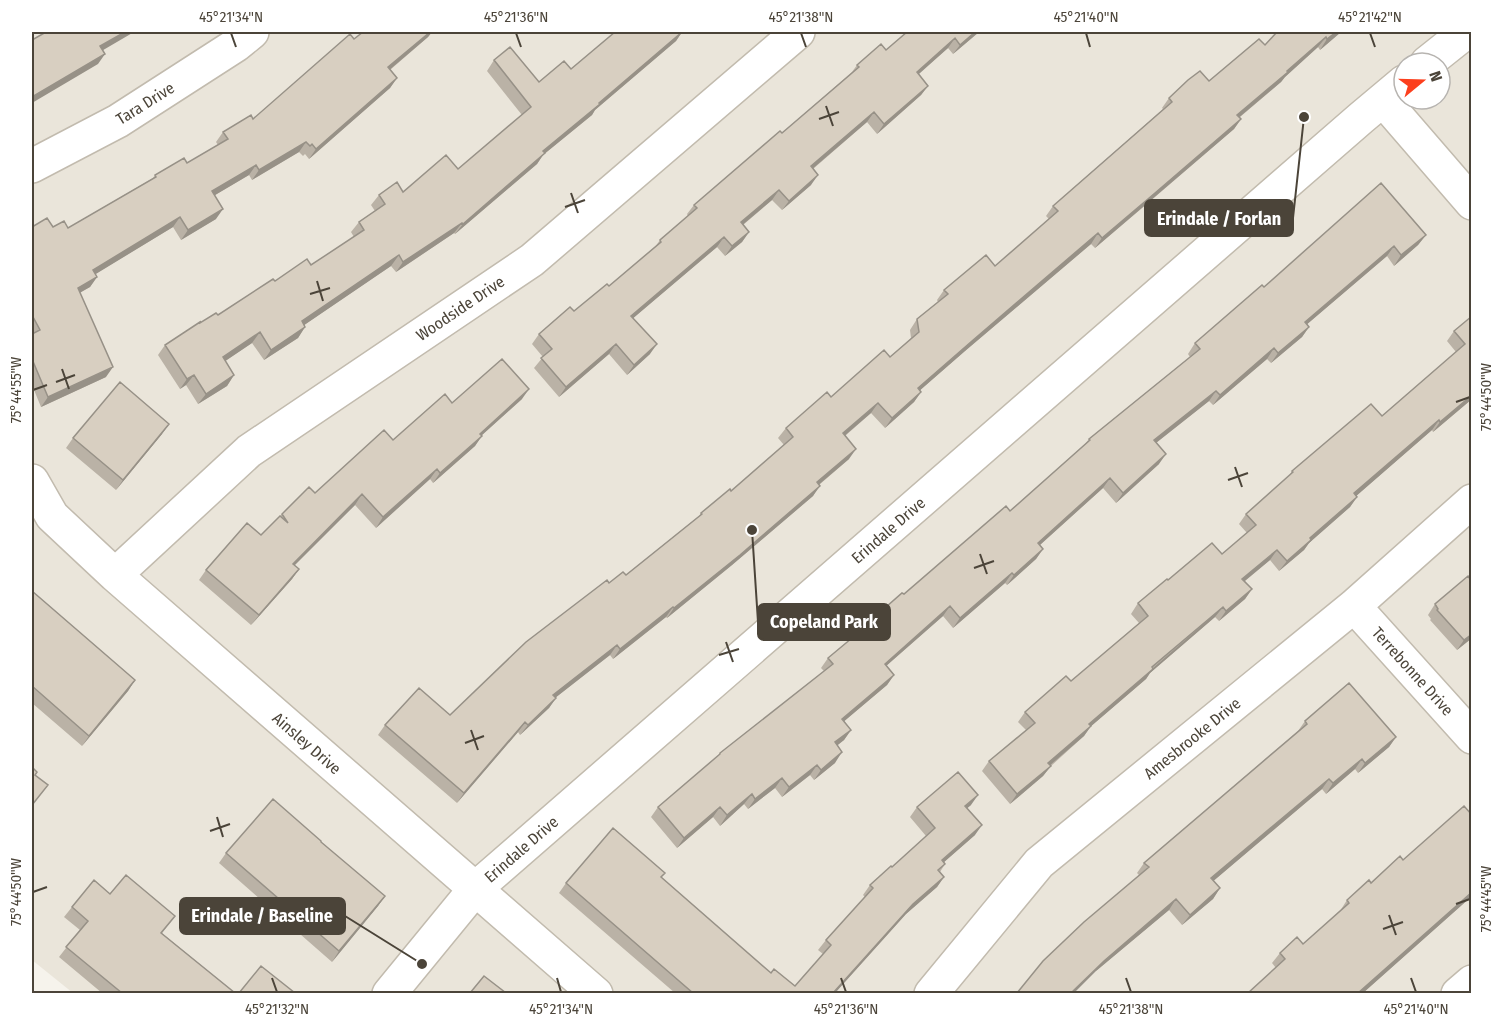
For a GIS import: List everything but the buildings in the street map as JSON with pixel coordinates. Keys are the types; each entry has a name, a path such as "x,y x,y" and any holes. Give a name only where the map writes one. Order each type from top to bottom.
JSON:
{"street":[{"name":"Tara Drive","path":"32,166 118,121 236,45 252,32"},
{"name":"Woodside Drive","path":"115,575 249,451 532,260 798,32"},
{"path":"1442,51 1466,32"},
{"name":"Erindale Drive","path":"389,993 475,889 1392,92"},
{"path":"1407,111 1472,203"},
{"name":"Ainsley Drive","path":"32,481 52,516 115,575 596,993"},
{"name":"Amesbrooke Drive","path":"931,993 1040,862 1354,606 1472,501"},
{"name":"Terrebonne Drive","path":"1354,606 1472,737"},
{"path":"1458,993 1472,982"}],"shaded area":[{"path":"32,32 1471,32 1471,993 73,993 32,960"}],"place":[{"name":"Erindale / Forlan","path":"1304,117"},
{"name":"Copeland Park","path":"752,530"},
{"name":"Erindale / Baseline","path":"422,964"}]}
